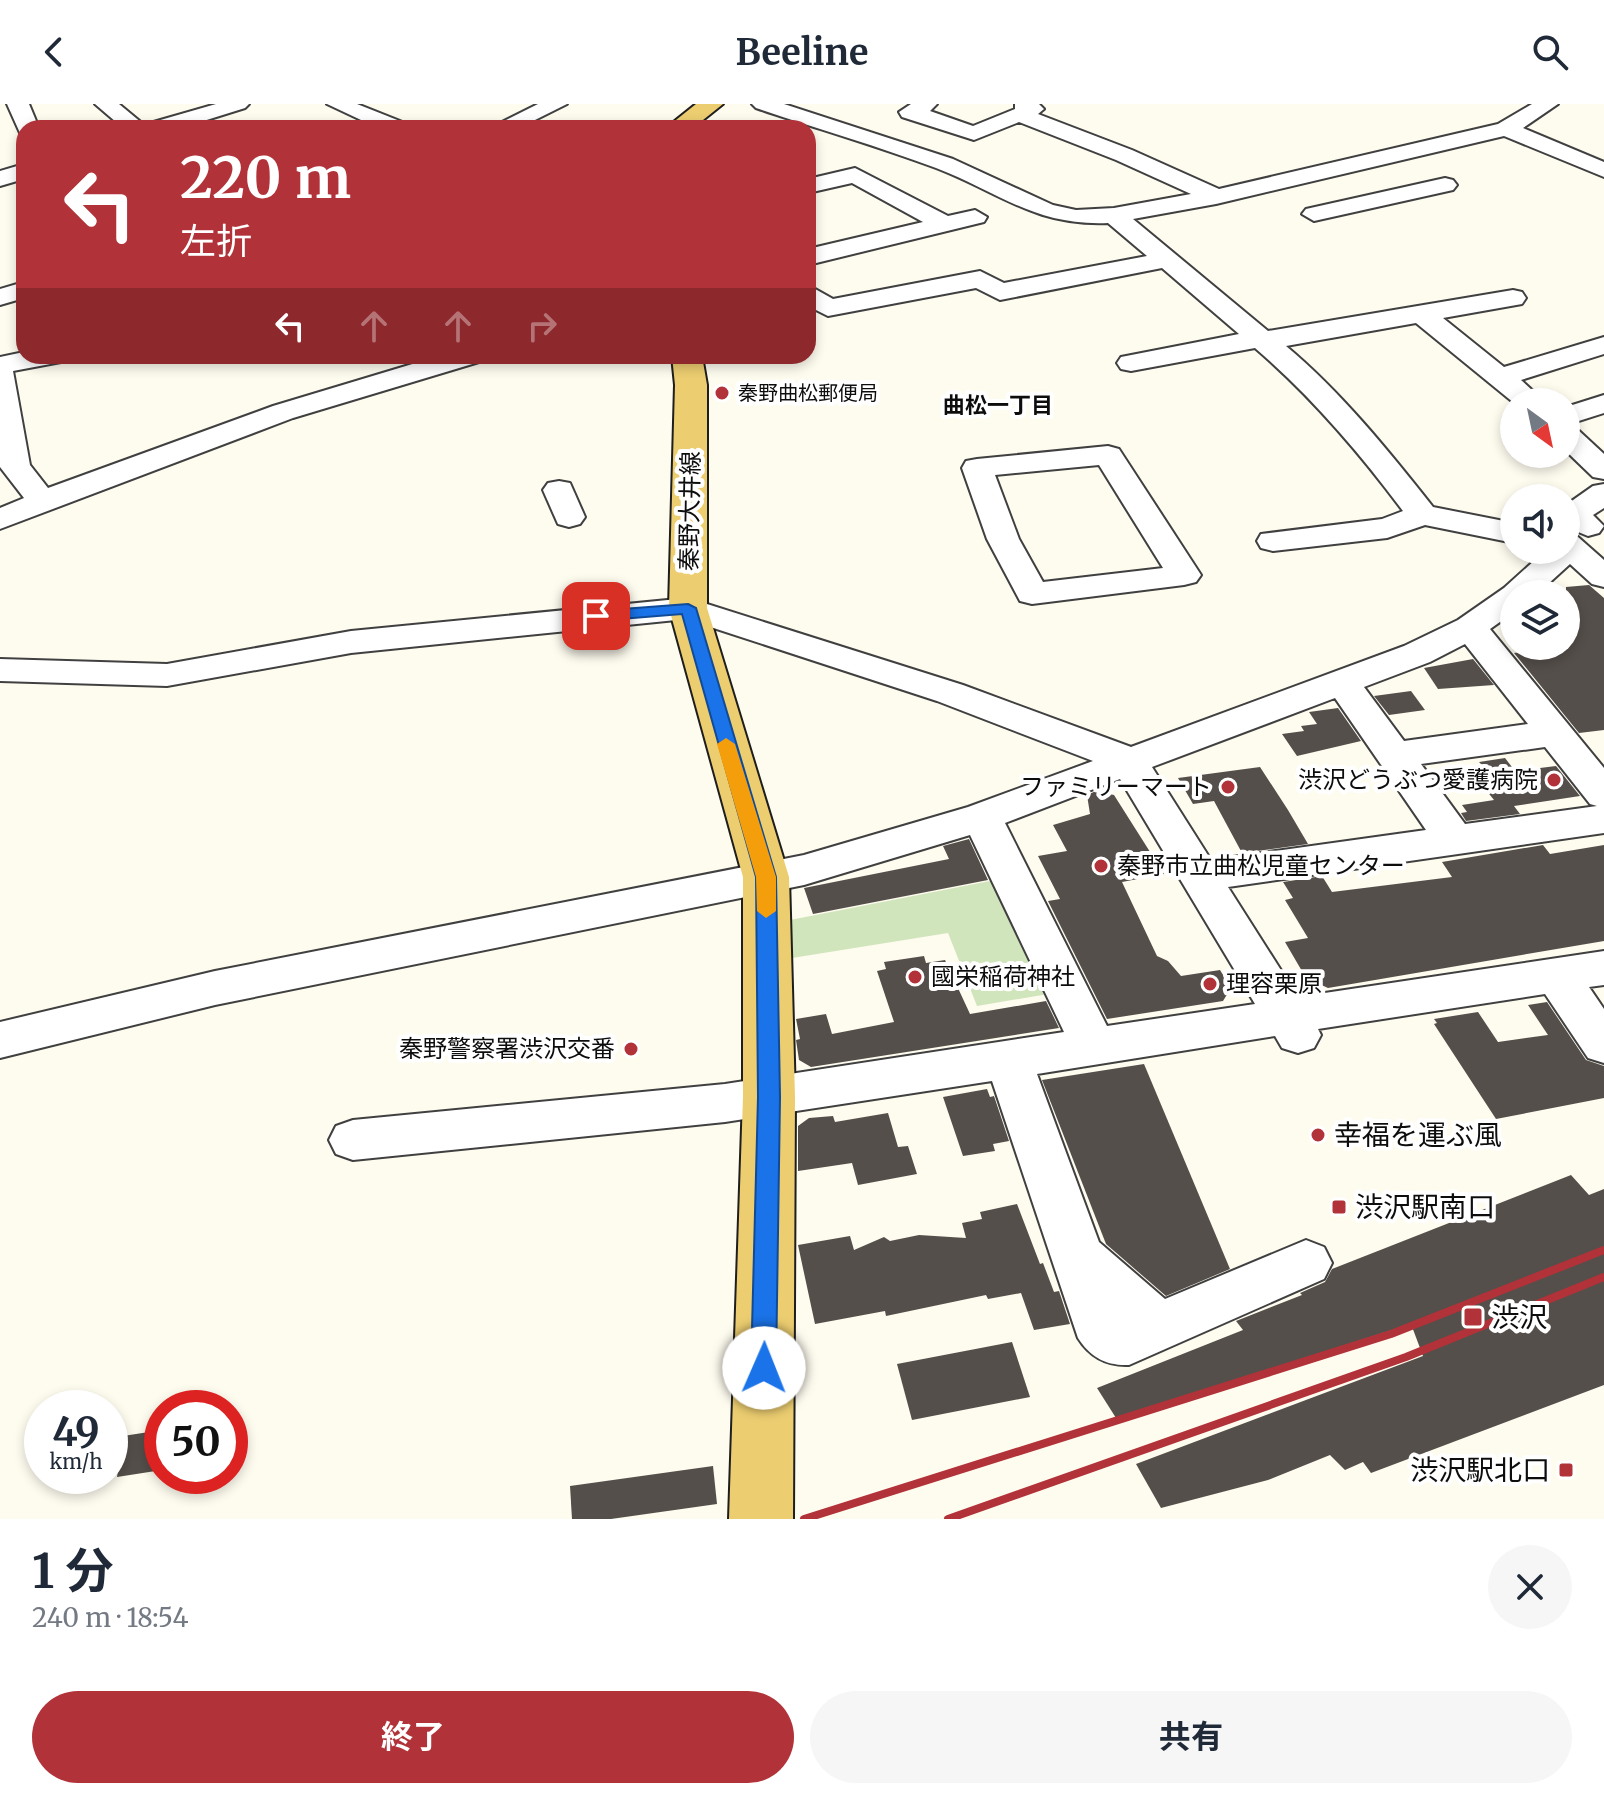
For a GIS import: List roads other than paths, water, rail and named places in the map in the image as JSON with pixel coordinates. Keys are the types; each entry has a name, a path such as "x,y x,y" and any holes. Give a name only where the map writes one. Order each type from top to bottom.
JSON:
{"main road":[{"path":"689,120 711,104"},
{"name":"秦野大井線","path":"688,364 692,474 688,608 766,877 769,1097 761,1519"}],"street":[{"path":"106,104 127,120"},
{"path":"185,120 238,104"},
{"path":"338,104 377,120"},
{"path":"519,120 556,104"},
{"path":"763,104 812,120"},
{"path":"924,104 927,105 910,112 974,133 1019,109 1216,197"},
{"path":"816,121 945,164 1055,215 1114,215 1216,197 1506,129 1547,104"},
{"path":"1506,129 1604,170"},
{"path":"1314,214 1445,185 1392,158"},
{"path":"816,184 855,175 944,224"},
{"path":"1114,215 1300,372 1380,460 1422,515"},
{"path":"816,255 975,217"},
{"path":"816,299 828,308 980,279 1000,292 1164,260"},
{"path":"1131,363 1513,298"},
{"path":"1421,314 1514,388"},
{"path":"1502,377 1604,345"},
{"path":"0,519 107,475 283,412 442,364"},
{"path":"0,372 15,466 44,503"},
{"path":"1580,412 1604,404"},
{"path":"1580,448 1604,470"},
{"path":"1108,455 1184,575 1032,594 1003,539 977,468 1108,455"},
{"path":"1580,510 1604,493"},
{"path":"1273,541 1387,528 1422,515 1500,530"},
{"path":"1580,542 1604,577"},
{"path":"1531,580 1549,564"},
{"path":"0,1040 215,988 804,870 982,817 1417,654 1470,627 1500,606"},
{"path":"0,670 167,675 351,642 535,621 688,608 950,693 1128,760 1292,1026"},
{"path":"1470,627 1604,795"},
{"path":"1342,682 1455,840"},
{"path":"1395,755 1555,733"},
{"path":"982,817 1094,1046"},
{"path":"1199,876 1604,819"},
{"path":"353,1140 769,1097 1094,1046 1292,1026 1604,968"},
{"path":"1557,976 1604,1045"},
{"path":"1008,1059 1078,1256 1138,1303 1147,1323 1165,1325 1306,1263"}],"railway":[{"path":"804,1519 1391,1334 1604,1250"},
{"path":"948,1519 1406,1357 1604,1277"}],"place":[{"name":"秦野曲松郵便局","path":"722,393"},
{"name":"渋沢どうぶつ愛護病院","path":"1554,780"},
{"name":"ファミリーマート","path":"1228,787"},
{"name":"秦野市立曲松児童センター","path":"1101,866"},
{"name":"國栄稲荷神社","path":"915,977"},
{"name":"理容栗原","path":"1210,984"},
{"name":"秦野警察署渋沢交番","path":"631,1049"},
{"name":"幸福を運ぶ風","path":"1318,1135"},
{"name":"渋沢駅南口","path":"1339,1207"},
{"name":"渋沢","path":"1473,1317"},
{"name":"渋沢駅北口","path":"1566,1470"}],"district":[{"name":"曲松一丁目","path":"998,405"}]}
